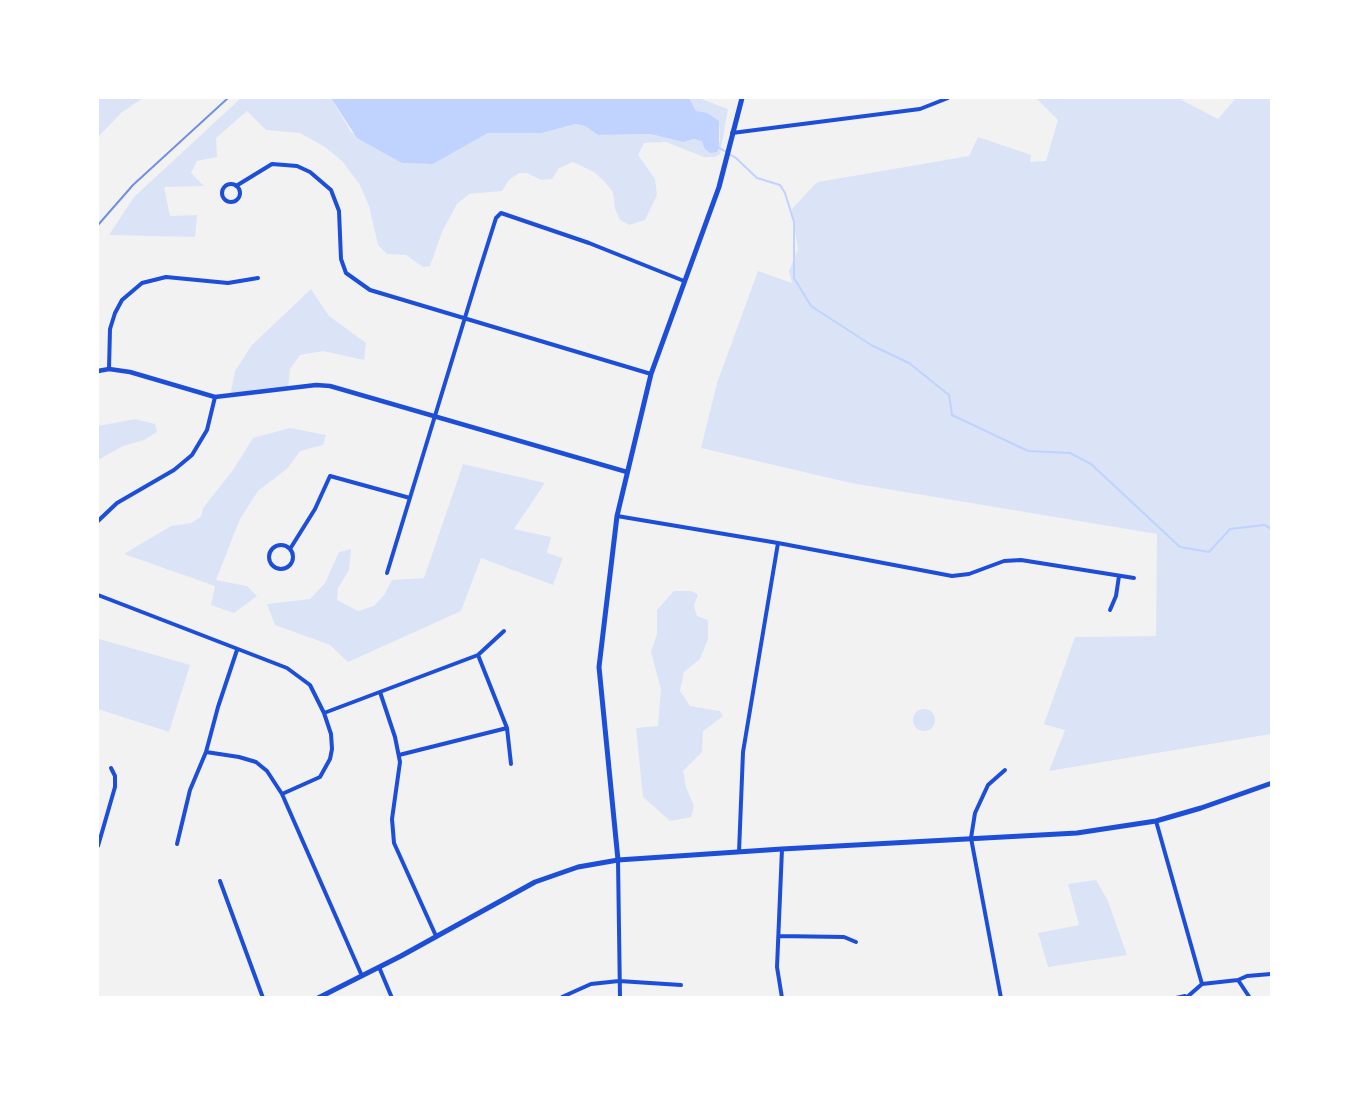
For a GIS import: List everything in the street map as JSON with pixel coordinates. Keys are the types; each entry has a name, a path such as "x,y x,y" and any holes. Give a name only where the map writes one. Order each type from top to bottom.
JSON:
{"main road":[{"path":"618,860 599,667 617,516 651,374 719,187 742,98"},
{"path":"318,998 535,882 578,867 618,860 1077,833 1156,821 1202,808 1272,783"}],"street":[{"path":"732,133 920,109 948,98"},
{"path":"236,186 261,169 281,163 297,166 332,190 339,211 341,259 346,273 370,290 651,374"},
{"path":"231,184 236,186 239,194 237,199 225,200 222,192 224,187 231,184"},
{"path":"387,573 496,218 501,213 581,240 684,281"},
{"path":"109,369 110,329 115,313 122,300 142,283 166,276 228,284 258,278"},
{"path":"98,371 109,369 157,379 215,397 235,397 316,385 330,386 627,472"},
{"path":"98,521 117,503 174,470 192,455 207,430 215,397"},
{"path":"290,549 283,545 272,549 269,556 273,567 284,569 290,566 293,559 290,549 315,509 330,476 410,498"},
{"path":"617,516 778,543 952,576 969,574 1004,561 1021,560 1134,578"},
{"path":"739,852 743,752 778,543"},
{"path":"1110,610 1116,596 1120,576"},
{"path":"98,595 287,668 301,676 310,685 324,712 331,734 330,759 320,777 282,794"},
{"path":"324,712 380,692 414,676 478,655 504,631"},
{"path":"177,844 190,790 206,752 237,650"},
{"path":"478,655 507,728 511,764"},
{"path":"380,692 399,755 392,819 394,843 436,936"},
{"path":"399,755 507,728"},
{"path":"206,752 256,762 267,771 282,794 362,975"},
{"path":"98,846 99,835 115,787 115,776 111,768"},
{"path":"1001,998 971,838 975,813 988,785 1005,770"},
{"path":"1156,821 1202,984"},
{"path":"782,849 778,975 782,998"},
{"path":"618,860 620,998"},
{"path":"220,881 263,998"},
{"path":"779,936 844,937 856,942"},
{"path":"379,967 392,998"},
{"path":"1176,998 1185,997 1202,984 1271,974"},
{"path":"1238,980 1250,998"},
{"path":"562,997 591,984 619,981 681,985"}],"shaded area":[{"path":"98,98 143,98 121,113 98,137"},
{"path":"241,98 331,98 351,132 402,163 433,164 488,133 542,133 575,124 585,126 598,135 650,134 683,142 697,138 702,140 704,148 720,141 719,121 696,111 689,98 699,98 728,109 720,154 715,157 704,157 666,142 644,143 638,155 655,179 657,195 645,220 629,225 620,220 615,209 613,192 594,172 573,162 559,168 552,179 541,180 527,173 519,173 509,180 502,191 469,194 457,204 442,232 430,266 423,267 406,255 387,254 378,245 369,206 360,185 342,161 325,147 300,133 266,130 247,111 216,138 217,157 197,161 191,173 204,186 164,187 170,216 197,215 195,237 109,235 134,197"},
{"path":"1036,98 1178,98 1218,119 1236,98 1271,98 1271,734 1049,771 1065,730 1044,724 1075,637 1156,636 1157,534 851,483 701,448 717,383 758,271 792,283 789,271 798,249 791,210 815,184 969,156 978,137 1031,155 1030,162 1046,161 1058,120"},
{"path":"311,289 329,316 366,343 364,360 323,351 300,355 290,369 288,389 230,397 235,371 252,345"},
{"path":"135,419 155,424 157,432 144,440 123,446 98,460 98,426"},
{"path":"290,428 326,435 323,445 300,451 288,468 258,491 240,519 216,580 247,586 257,596 234,613 211,605 215,586 124,554 171,526 191,523 201,517 203,508 233,470 253,438"},
{"path":"463,464 545,483 514,529 551,537 547,553 563,558 553,585 481,558 461,611 348,662 330,645 275,625 267,604 310,599 325,583 339,552 351,549 349,570 338,588 337,600 358,611 374,606 384,595 392,580 424,578"},
{"path":"674,591 692,591 698,595 694,605 697,616 708,620 708,639 700,659 684,672 680,691 690,706 720,711 723,716 703,731 702,752 683,771 686,787 694,806 691,817 670,821 643,797 636,728 658,726 661,689 651,652 657,634 657,610"},
{"path":"99,639 190,665 169,732 98,709"},
{"path":"924,709 932,712 935,720 932,728 924,731 916,728 913,720 916,712"},
{"path":"1096,880 1108,901 1127,955 1048,967 1038,933 1079,925 1068,884"}],"water":[{"path":"331,98 689,98 696,111 707,113 719,121 719,148 717,152 710,153 704,148 702,140 697,138 683,142 650,134 598,135 585,126 575,124 542,133 488,133 433,164 402,163 357,138"}],"waterway":[{"path":"693,137 704,141"},
{"path":"718,147 736,158 757,178 780,185 785,193 794,222 794,278 811,306 871,345 909,363 949,395 952,415 1028,451 1070,453 1091,464 1180,547 1209,552 1230,529 1264,525 1272,529"}],"railway":[{"path":"98,225 133,185 228,98"}]}
